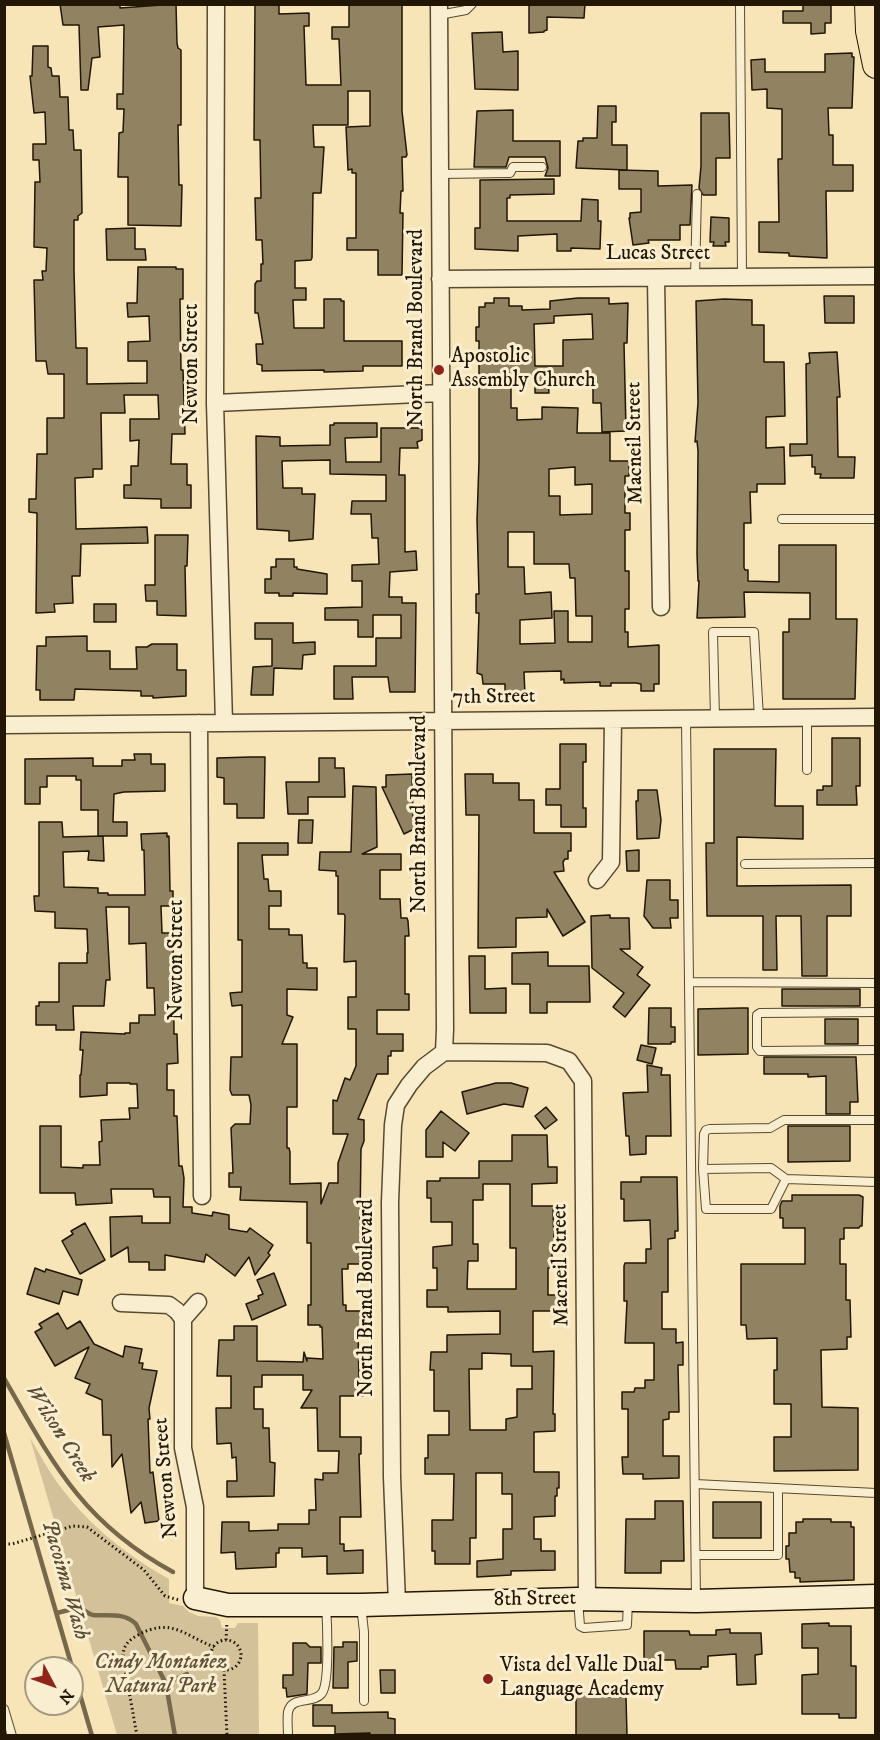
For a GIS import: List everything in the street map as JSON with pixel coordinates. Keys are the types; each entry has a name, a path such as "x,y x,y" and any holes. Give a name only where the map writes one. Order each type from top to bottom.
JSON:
{"main road":[{"path":"868,4 869,31 876,65"}],"street":[{"name":"Newton Street","path":"216,4 215,403 224,723"},
{"name":"North Brand Boulevard","path":"397,1603 392,1477 390,1214 393,1125 396,1105 409,1085 424,1067 444,1052 439,10"},
{"name":"Lucas Street","path":"440,279 876,276"},
{"name":"Macneil Street","path":"656,278 661,607"},
{"path":"215,403 441,393"},
{"name":"7th Street","path":"4,725 876,717"},
{"path":"597,880 611,862 613,720"},
{"name":"Newton Street","path":"199,723 202,1196"},
{"name":"Macneil Street","path":"444,1052 547,1053 569,1061 583,1081 582,1599"},
{"path":"121,1303 169,1305 183,1318 198,1302"},
{"name":"Newton Street","path":"183,1318 183,1448 195,1507 195,1598"},
{"name":"8th Street","path":"195,1598 228,1605 361,1605 582,1599 696,1601 876,1596"}],"lane":[{"path":"439,10 466,10 472,4"},
{"path":"740,4 742,277"},
{"path":"440,174 510,173 513,167 542,167"},
{"path":"695,278 698,194"},
{"path":"783,519 876,519"},
{"path":"715,719 713,632 754,632 759,718"},
{"path":"807,718 807,770"},
{"path":"686,719 696,1601"},
{"path":"745,864 876,862"},
{"path":"689,982 876,983"},
{"path":"876,1011 760,1012 757,1015 757,1047 760,1051 876,1050"},
{"path":"786,1179 771,1209 706,1209 703,1169 704,1134 710,1129 770,1128 784,1120 876,1120"},
{"path":"703,1169 771,1168 786,1179 876,1182"},
{"path":"695,1484 876,1493"},
{"path":"696,1555 778,1555 778,1488"},
{"path":"288,1736 288,1713 291,1706 297,1702 312,1700 319,1696 325,1687 326,1604"},
{"path":"361,1605 364,1632 364,1701"},
{"path":"4,1709 12,1736"}],"path":[{"path":"4,1544 12,1544 73,1526 87,1527 144,1570 165,1596 177,1600 195,1598"},
{"path":"137,1736 123,1651 130,1640 162,1626 176,1628 214,1647"},
{"path":"226,1640 235,1644 240,1652 240,1661 234,1668 224,1670 215,1666 212,1661 214,1647 226,1640"},
{"path":"224,1670 227,1736"}],"green space":[{"name":"Cindy Montañez Natural Park","path":"30,1438 58,1484 74,1504 125,1550 169,1579 169,1603 183,1606 198,1616 216,1617 220,1620 222,1628 235,1628 238,1623 258,1623 259,1735 117,1735"}],"building":[{"path":"60,4 120,4 120,8 176,4 177,43 181,50 181,125 178,125 179,185 182,185 181,226 128,225 128,177 118,177 119,133 123,132 124,109 117,109 117,94 123,94 124,25 98,27 100,57 92,58 88,90 81,90 79,25 63,25"},
{"path":"255,4 279,5 279,14 309,13 309,26 304,26 306,85 341,85 339,39 332,39 332,27 349,27 349,4 402,4 402,111 407,155 402,157 403,191 401,191 400,213 403,213 402,275 378,275 378,250 347,250 347,238 356,238 356,173 352,173 352,169 348,170 346,127 370,126 370,91 348,91 348,125 313,125 314,147 324,147 321,193 313,193 312,258 295,261 295,288 306,288 306,300 293,300 294,328 324,328 324,299 341,299 344,301 344,341 402,341 402,366 363,366 363,371 324,372 324,370 262,371 262,365 257,364 256,344 263,344 258,313 255,313 255,284 261,281 261,264 263,264 262,240 256,240 255,198 261,198 260,140 254,140"},
{"path":"529,4 585,4 584,18 547,17 547,30 529,33"},
{"path":"803,4 831,4 831,23 825,23 825,33 811,34 811,23 783,23 783,11 803,11"},
{"path":"502,32 503,52 518,51 518,90 475,89 472,33"},
{"path":"33,46 48,46 48,67 51,68 52,76 59,76 60,97 68,97 69,130 73,130 74,150 81,150 82,213 78,216 78,220 74,220 76,348 87,348 87,384 147,383 147,361 128,361 128,342 150,341 149,316 128,317 127,303 137,303 138,267 183,269 183,299 180,299 185,434 172,434 171,464 187,464 187,485 191,485 191,508 161,508 161,499 124,498 124,485 131,485 131,466 138,466 139,440 130,441 130,419 159,419 158,395 124,395 125,413 101,413 102,469 93,469 93,477 75,478 76,529 147,527 148,543 81,544 80,576 72,576 73,603 54,604 55,612 36,613 37,513 29,512 29,499 36,499 37,454 47,454 47,418 64,418 64,374 48,374 46,361 36,361 34,280 43,280 42,271 46,271 47,248 34,247 35,182 40,182 39,160 33,160 33,144 46,144 45,112 34,113 30,76 32,76"},
{"path":"852,53 854,57 852,108 828,108 829,135 833,135 833,165 853,165 853,191 826,191 827,258 759,252 759,222 779,222 778,159 782,159 782,109 767,108 767,89 752,90 751,60 765,59 765,72 825,72 825,54"},
{"path":"598,106 616,106 616,122 612,122 612,145 627,145 627,170 576,168 578,141 583,141 583,138 597,138"},
{"path":"513,110 513,141 560,141 560,176 545,176 548,168 545,157 509,157 506,167 474,167 477,111"},
{"path":"701,113 729,113 730,158 716,158 716,195 703,195 699,188"},
{"path":"619,170 658,171 658,186 692,185 690,225 680,225 680,240 648,240 649,243 633,245 629,218 630,213 641,212 641,189 619,189"},
{"path":"554,179 554,194 510,195 510,198 507,198 507,221 581,221 582,199 598,200 598,221 601,221 600,249 571,248 571,251 557,251 557,234 518,236 518,251 475,249 475,228 480,228 480,180"},
{"path":"711,217 729,218 729,242 725,242 726,246 713,246 714,242 710,242"},
{"path":"135,228 135,249 145,249 146,260 107,260 106,229"},
{"path":"824,296 854,296 854,323 825,323"},
{"path":"494,298 509,298 509,306 522,306 522,310 550,309 550,301 578,298 609,298 609,304 628,303 627,343 624,343 626,431 602,432 601,403 593,403 593,379 548,379 549,393 535,393 535,378 511,378 511,408 517,408 517,420 542,419 542,407 578,408 577,433 610,433 610,461 629,461 629,476 625,476 625,513 630,513 630,530 625,530 625,571 629,571 629,609 625,609 625,632 628,632 628,647 659,645 659,684 654,684 654,691 641,691 641,684 636,683 611,683 611,686 600,686 600,682 564,683 564,679 561,680 561,671 524,672 525,695 505,695 505,684 483,684 482,675 477,673 479,341 476,341 476,327 479,327 479,307 485,307 485,303 494,303","holes":["592,314 593,339 563,340 563,366 535,366 534,324 554,323 554,316","575,467 575,485 592,484 592,514 560,515 560,496 549,496 549,469","508,532 534,532 534,564 569,564 570,578 575,578 576,616 592,616 592,642 568,642 568,611 554,611 555,643 520,644 520,620 552,618 551,592 525,594 524,567 508,567"]},
{"path":"752,300 752,325 764,325 764,362 784,362 785,416 766,417 766,448 784,447 785,484 757,484 757,492 750,492 751,523 744,523 744,568 748,570 748,581 779,582 779,545 836,545 836,619 857,619 855,699 783,699 783,632 789,632 789,619 810,619 810,593 744,592 745,617 697,618 699,581 698,451 697,441 695,442 698,403 696,301"},
{"path":"837,352 840,397 837,397 838,457 855,457 854,478 820,478 821,474 815,474 815,467 812,467 812,455 790,456 790,444 807,444 806,364 810,363 809,353"},
{"path":"334,423 377,423 377,437 345,438 346,462 381,462 381,428 422,428 422,440 417,442 418,448 400,448 399,475 405,475 405,552 416,551 417,570 390,572 389,597 402,597 402,603 416,603 415,692 390,692 388,677 352,677 353,699 334,699 334,666 376,666 376,638 401,638 401,615 373,615 373,637 358,637 358,620 325,620 325,608 362,607 362,581 352,581 352,565 379,564 378,538 372,538 371,514 351,514 352,501 386,501 386,475 330,474 330,460 282,461 283,488 302,488 302,494 315,494 313,539 289,541 289,531 257,529 256,436 280,437 280,446 330,445 330,425"},
{"path":"155,535 188,535 187,566 185,566 186,616 157,615 157,601 146,601 145,585 155,585"},
{"path":"276,559 294,559 294,567 297,569 327,574 327,594 293,593 293,596 279,596 279,593 265,593 265,579 271,579 271,567 276,567"},
{"path":"94,604 116,604 116,622 94,622"},
{"path":"255,623 293,623 293,643 315,642 315,654 303,655 302,669 274,668 273,695 251,695 253,667 272,666 272,639 255,639"},
{"path":"87,636 87,651 110,651 110,669 137,669 136,647 147,647 152,644 177,644 177,670 186,670 186,696 153,698 153,696 141,696 141,691 75,689 74,700 40,700 40,690 36,690 37,646 46,646 46,637"},
{"path":"832,738 860,738 860,786 856,786 857,805 817,805 817,790 823,790 823,786 832,786"},
{"path":"560,744 586,744 586,762 583,762 583,808 586,808 586,827 561,827 561,805 546,805 546,789 560,789"},
{"path":"714,749 776,749 775,806 803,806 803,839 737,837 737,886 851,885 851,916 827,916 827,976 802,976 801,916 776,916 777,970 763,970 763,916 707,916 706,843 714,843"},
{"path":"134,754 151,754 151,764 165,764 165,791 114,794 113,822 127,822 127,836 98,836 98,810 81,810 81,780 76,780 76,776 47,776 47,787 40,787 40,804 25,804 25,759 93,758 93,766 122,766 122,760 135,760"},
{"path":"265,757 264,818 237,818 237,804 224,804 224,778 217,777 217,758"},
{"path":"319,758 335,758 335,768 344,768 345,797 308,797 308,814 288,814 286,782 319,782"},
{"path":"412,774 413,816 418,827 404,834 382,787 386,787 386,775"},
{"path":"465,774 493,774 493,783 519,783 519,800 534,800 534,833 571,833 571,851 568,851 568,859 563,862 564,871 554,872 585,922 563,936 547,909 547,917 516,918 516,947 478,948 479,815 466,815"},
{"path":"353,786 376,787 377,847 362,854 401,854 401,870 380,870 380,899 400,899 401,918 407,918 409,936 405,936 405,994 409,994 409,1010 377,1010 377,1034 403,1034 403,1051 391,1051 391,1056 388,1056 388,1074 377,1074 358,1119 364,1120 364,1141 361,1149 360,1221 364,1221 367,1264 348,1264 348,1269 342,1269 343,1305 346,1305 346,1311 361,1311 361,1327 358,1327 359,1380 364,1380 364,1396 340,1396 340,1437 361,1437 361,1454 359,1454 361,1517 340,1517 340,1544 344,1544 344,1551 363,1550 363,1573 327,1574 327,1556 302,1557 302,1548 279,1548 279,1553 276,1553 276,1567 236,1569 235,1552 221,1553 222,1522 249,1522 249,1531 278,1530 278,1524 309,1524 309,1510 316,1510 315,1479 323,1480 323,1473 338,1473 339,1451 318,1451 317,1408 301,1408 312,1390 303,1390 303,1375 262,1375 262,1387 254,1387 254,1409 263,1409 263,1428 269,1428 270,1462 275,1463 274,1496 227,1497 227,1481 237,1481 236,1457 232,1458 231,1443 217,1444 216,1408 231,1408 231,1376 217,1376 219,1340 234,1340 234,1326 257,1326 257,1361 303,1362 304,1352 307,1361 307,1358 323,1359 322,1327 308,1325 308,1305 311,1305 311,1243 307,1243 307,1202 240,1200 241,1187 229,1187 229,1173 233,1173 231,1128 235,1124 250,1124 251,1105 249,1095 232,1095 230,1090 231,1057 242,1057 242,1005 232,1006 230,993 242,992 242,940 238,940 238,843 288,843 288,855 262,855 264,879 268,879 269,891 281,891 281,906 269,906 269,929 289,929 289,935 302,935 303,963 307,963 307,968 317,968 317,990 287,989 287,1015 293,1017 282,1044 297,1044 297,1107 287,1107 290,1184 321,1183 321,1204 329,1183 338,1183 338,1163 348,1134 333,1134 333,1100 337,1101 345,1078 350,1080 356,1066 356,1029 348,1029 348,997 356,997 356,961 344,962 345,916 338,914 338,876 336,876 336,871 319,870 320,852 351,852"},
{"path":"638,790 657,790 661,820 659,838 637,839"},
{"path":"299,820 313,820 312,843 298,843"},
{"path":"39,822 62,822 63,837 103,836 104,861 88,860 89,851 63,852 64,887 98,888 98,893 108,893 108,895 145,895 144,850 142,850 141,834 167,833 167,837 169,836 170,891 173,891 173,906 161,906 162,933 173,933 174,1034 177,1034 178,1063 167,1064 167,1090 174,1090 179,1166 182,1166 184,1178 183,1207 192,1207 192,1213 212,1216 213,1212 229,1215 229,1229 247,1232 250,1228 273,1245 268,1253 270,1255 255,1275 249,1257 235,1276 206,1254 204,1262 165,1255 165,1270 149,1270 149,1262 129,1262 128,1247 111,1257 110,1217 142,1216 142,1223 170,1223 170,1197 154,1197 153,1189 111,1189 112,1203 76,1205 75,1193 40,1193 40,1126 61,1126 61,1167 83,1168 83,1165 100,1165 101,1120 130,1119 129,1108 138,1108 137,1084 107,1083 107,1095 80,1097 83,1050 80,1050 81,1032 130,1033 130,1023 139,1023 139,1015 155,1015 154,988 147,988 146,943 129,944 129,907 106,907 110,980 106,980 104,1006 73,1006 74,1030 56,1030 56,1025 36,1025 36,1006 39,1006 39,1002 59,1002 59,963 87,963 88,953 87,929 55,928 55,912 35,911 34,896 39,896"},
{"path":"639,850 639,871 627,871 626,851"},
{"path":"647,880 670,880 670,900 678,900 678,918 670,918 671,928 653,928 644,916"},
{"path":"610,915 610,918 629,918 630,949 620,949 643,967 637,975 650,985 625,1017 613,1007 624,993 592,968 591,916"},
{"path":"548,952 548,966 589,966 590,1002 547,1002 547,1013 530,1013 530,984 512,984 512,953"},
{"path":"469,956 485,956 485,989 506,988 506,1013 470,1013"},
{"path":"782,989 860,989 860,1006 782,1006"},
{"path":"649,1008 671,1008 671,1027 675,1027 675,1042 648,1044"},
{"path":"748,1008 748,1054 698,1055 698,1009"},
{"path":"825,1019 858,1019 858,1044 825,1044"},
{"path":"641,1045 656,1048 652,1064 637,1060"},
{"path":"764,1057 856,1057 858,1102 850,1102 850,1114 826,1114 826,1076 764,1074"},
{"path":"647,1065 662,1068 661,1075 670,1075 671,1136 646,1136 646,1154 630,1155 629,1136 626,1136 623,1093 648,1092"},
{"path":"496,1083 511,1083 528,1088 523,1107 504,1104 467,1114 462,1092"},
{"path":"546,1107 557,1120 545,1129 535,1116"},
{"path":"441,1111 469,1133 455,1151 443,1142 443,1157 426,1157 426,1130"},
{"path":"788,1126 850,1126 850,1161 788,1162"},
{"path":"512,1135 547,1135 548,1167 557,1167 557,1183 532,1184 532,1206 553,1206 554,1242 552,1242 552,1268 548,1268 548,1295 558,1295 558,1311 533,1311 533,1352 554,1351 555,1431 534,1432 534,1472 559,1472 559,1488 555,1496 555,1516 534,1517 534,1539 541,1539 541,1551 555,1551 555,1570 511,1571 511,1575 477,1577 477,1561 503,1559 503,1529 512,1529 512,1494 502,1494 502,1473 476,1473 476,1538 470,1538 470,1564 435,1564 435,1551 432,1551 432,1520 453,1520 454,1474 425,1474 428,1435 449,1435 449,1411 434,1411 434,1370 430,1370 431,1352 447,1352 447,1335 500,1334 500,1311 448,1312 448,1307 427,1307 427,1290 437,1290 437,1268 433,1268 433,1247 452,1245 452,1222 431,1222 431,1198 427,1198 427,1181 440,1181 440,1178 479,1178 479,1161 512,1161","holes":["483,1184 510,1184 510,1248 516,1248 516,1289 467,1289 468,1261 478,1261 478,1244 473,1244 473,1200 483,1200","482,1353 511,1354 511,1366 532,1366 532,1389 517,1389 517,1417 506,1419 506,1430 470,1430 469,1369 482,1369"]},
{"path":"641,1177 677,1177 678,1231 675,1231 675,1238 668,1239 668,1292 662,1292 662,1329 676,1329 676,1343 683,1342 683,1365 678,1365 679,1412 669,1412 669,1419 663,1420 663,1456 679,1456 679,1478 643,1479 643,1474 623,1474 622,1457 628,1457 628,1409 622,1409 622,1392 634,1392 635,1388 645,1388 645,1380 654,1380 654,1343 625,1343 627,1301 624,1301 624,1266 625,1263 646,1263 646,1249 651,1249 650,1220 624,1221 621,1182 641,1182"},
{"path":"792,1195 859,1195 863,1197 862,1226 844,1228 844,1239 840,1239 840,1264 846,1264 846,1300 850,1300 851,1337 847,1337 847,1349 821,1350 822,1407 858,1408 858,1470 774,1471 774,1437 791,1437 791,1404 774,1404 777,1338 747,1339 746,1325 741,1325 741,1264 805,1264 805,1228 783,1228 783,1218 780,1218 782,1201 792,1201"},
{"path":"85,1223 105,1260 80,1274 62,1241 73,1234 71,1231"},
{"path":"35,1268 82,1280 78,1295 63,1291 59,1304 27,1294"},
{"path":"274,1273 286,1305 252,1320 246,1304 259,1299 258,1296 263,1294 257,1280"},
{"path":"58,1313 67,1329 80,1321 94,1344 123,1357 125,1346 142,1349 139,1363 143,1363 142,1369 157,1371 149,1408 150,1419 148,1419 150,1473 153,1472 159,1521 145,1523 141,1502 131,1513 122,1454 112,1467 111,1435 103,1435 102,1400 86,1393 90,1384 75,1378 89,1347 55,1366 35,1332 42,1328 39,1324"},
{"path":"655,1501 683,1501 684,1561 661,1561 661,1573 625,1573 626,1519 655,1519"},
{"path":"713,1502 761,1502 761,1538 713,1538"},
{"path":"803,1519 851,1522 851,1527 854,1527 854,1580 800,1582 800,1578 795,1578 795,1572 790,1572 789,1559 786,1559 786,1546 789,1546 789,1533 796,1533 796,1522 803,1522"},
{"path":"829,1623 829,1626 851,1626 851,1666 856,1666 856,1718 839,1718 839,1714 802,1714 802,1675 818,1674 818,1648 802,1648 802,1624"},
{"path":"730,1629 730,1633 761,1633 762,1654 755,1655 756,1684 737,1685 736,1654 708,1656 708,1667 701,1667 701,1669 676,1669 675,1660 644,1660 644,1631 689,1631 690,1635 716,1635 716,1630"},
{"path":"343,1642 357,1642 357,1661 348,1662 348,1688 333,1688 334,1647 343,1647"},
{"path":"293,1643 306,1643 310,1647 321,1647 321,1663 308,1663 307,1694 287,1697 286,1688 283,1688 283,1675 293,1675"},
{"path":"380,1670 395,1670 395,1693 381,1693"},
{"path":"576,1693 591,1693 591,1697 626,1697 627,1736 576,1736"},
{"path":"313,1705 332,1705 332,1713 388,1712 388,1718 395,1719 395,1736 370,1736 370,1733 335,1734 335,1726 313,1726"}],"waterway":[{"name":"Wilson Creek","path":"4,1378 55,1464 93,1512 142,1553 173,1572"},
{"name":"Pacoima Wash","path":"4,1433 92,1736"},
{"path":"57,1613 80,1607 91,1614 121,1616 136,1624 166,1684 175,1736"},
{"path":"166,1684 187,1674"}],"place":[{"name":"Apostolic Assembly Church","path":"439,370"},
{"name":"Vista del Valle Dual Language Academy","path":"488,1679"}]}
